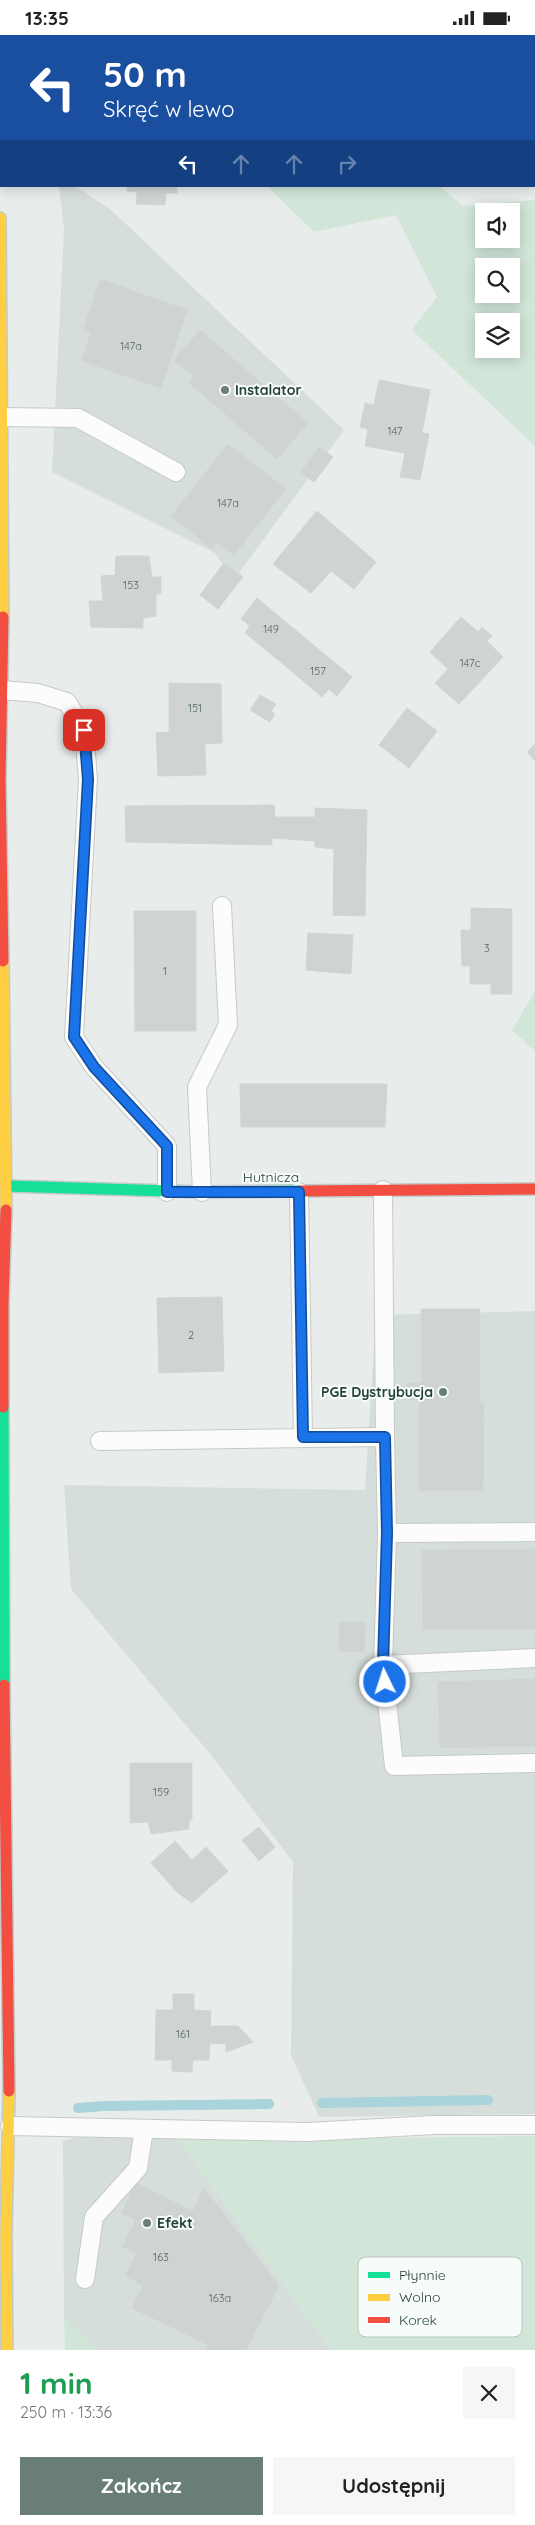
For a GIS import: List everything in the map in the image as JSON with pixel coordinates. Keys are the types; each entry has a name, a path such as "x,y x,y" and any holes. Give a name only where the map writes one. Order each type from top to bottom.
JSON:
{"main road":[{"path":"0,218 2,417 2,690 0,779 4,1820 10,2126 6,2233 7,2350"},
{"name":"Hutnicza","path":"3,1184 167,1192 535,1189"}],"lane":[{"path":"2,417 78,418 176,472"},
{"path":"2,690 38,693 67,702 84,730 88,779 74,1037 94,1067 167,1146 167,1192"},
{"path":"202,1192 197,1087 228,1025 222,906"},
{"path":"383,1190 387,1533 383,1665 394,1765 535,1763"},
{"path":"299,1192 303,1437"},
{"path":"100,1441 385,1437"},
{"path":"387,1533 535,1531"},
{"path":"383,1665 535,1658"},
{"path":"10,2126 71,2125 144,2129 308,2132 434,2125 535,2125"},
{"path":"85,2279 94,2217 138,2168 144,2129"}],"shaded area":[{"path":"59,187 77,187 110,209 344,430 233,581 215,553 52,472 64,230"},
{"path":"535,1311 535,2114 319,2117 291,2055 293,1862 211,1755 71,1589 64,1485 365,1490 376,1315"},
{"path":"78,2137 176,2137 331,2350 97,2350 64,2316 63,2141"}],"green space":[{"path":"268,187 440,187 463,206 475,205 475,248 520,248 520,203 499,203 535,200 535,446 412,330 437,297 396,215 314,232"},
{"path":"535,991 535,1051 512,1030"},
{"path":"535,2136 535,2350 331,2350 176,2137 243,2140"},
{"path":"64,2316 97,2350 65,2350"}],"building":[{"path":"127,187 177,187 177,193 166,193 165,205 136,204 137,192 127,191"},
{"path":"100,279 187,310 161,388 82,361 91,332 83,330"},
{"path":"200,330 308,423 277,459 189,383 194,377 174,360"},
{"path":"379,380 430,390 422,433 429,434 420,480 400,477 405,453 365,446 368,429 360,427 365,403 374,405"},
{"path":"228,444 286,489 234,555 217,542 212,549 171,516"},
{"path":"319,447 333,457 314,482 301,472"},
{"path":"317,511 376,562 354,589 331,571 311,593 273,564"},
{"path":"116,556 149,556 152,577 161,577 161,594 156,594 156,616 143,618 143,628 91,627 89,601 103,601 101,576 115,575"},
{"path":"224,563 243,577 218,609 200,595"},
{"path":"257,598 305,638 283,664 245,633 250,626 241,619"},
{"path":"461,617 478,632 482,627 492,636 487,641 503,657 459,704 435,683 448,669 430,652"},
{"path":"305,638 352,677 337,696 329,689 322,697 283,664"},
{"path":"169,683 221,684 222,743 205,744 206,775 158,776 156,733 169,732"},
{"path":"260,695 276,704 271,711 275,714 270,722 250,710"},
{"path":"407,708 437,731 409,768 379,745"},
{"path":"535,744 535,761 527,752"},
{"path":"274,805 275,817 315,817 315,808 367,810 365,916 333,915 334,849 315,847 315,841 272,838 272,845 126,842 125,806"},
{"path":"471,908 512,909 512,994 491,994 491,984 470,984 470,966 462,966 461,930 471,930"},
{"path":"134,911 196,911 196,1031 135,1031"},
{"path":"308,933 353,935 351,974 306,970"},
{"path":"240,1084 387,1084 385,1127 241,1127"},
{"path":"222,1297 224,1371 159,1373 157,1298"},
{"name":"PGE Dystrybucja","path":"421,1309 480,1309 480,1402 484,1402 483,1491 419,1491 419,1400 408,1400 407,1383 422,1383"},
{"path":"535,1549 535,1629 423,1630 422,1550"},
{"path":"340,1622 365,1622 364,1652 339,1651"},
{"path":"535,1679 535,1746 440,1748 438,1682"},
{"path":"130,1763 192,1763 192,1820 189,1820 189,1829 151,1834 148,1822 130,1823"},
{"path":"259,1827 275,1847 259,1861 242,1840"},
{"path":"175,1841 192,1860 206,1847 228,1871 192,1903 177,1892 151,1863"},
{"path":"173,1994 194,1994 194,2010 211,2011 209,2060 193,2060 192,2072 172,2071 172,2060 155,2060 156,2010 173,2010"},
{"path":"210,2026 238,2026 253,2042 226,2052 226,2044 210,2043"},
{"path":"136,2183 193,2211 204,2188 279,2286 248,2346 215,2331 208,2345 132,2308 143,2285 125,2276 137,2253 122,2247 136,2220 122,2213"},
{"path":"215,2331 248,2346 246,2350 205,2350"}],"waterway":[{"path":"322,2103 488,2100"},
{"path":"78,2108 269,2104"}],"traffic: fast":[{"path":"7,1186 202,1192 299,1191"},
{"path":"3,1407 4,1685"}],"traffic: slow":[{"path":"0,218 3,617"},
{"path":"3,961 6,1210"},
{"path":"7,2350 6,2233 9,2091"}],"traffic: jam":[{"path":"3,617 0,779 3,961"},
{"path":"299,1191 535,1189"},
{"path":"3,1407 3,1303 6,1210"},
{"path":"4,1685 9,2091"}],"place":[{"name":"Instalator","path":"225,390"},
{"name":"PGE Dystrybucja","path":"443,1392"},
{"name":"Efekt","path":"147,2223"}],"route":[{"path":"84,730 88,779 74,1037 94,1067 167,1146 167,1192 299,1192 303,1437 385,1437 387,1533 383,1665 385,1682"}]}
